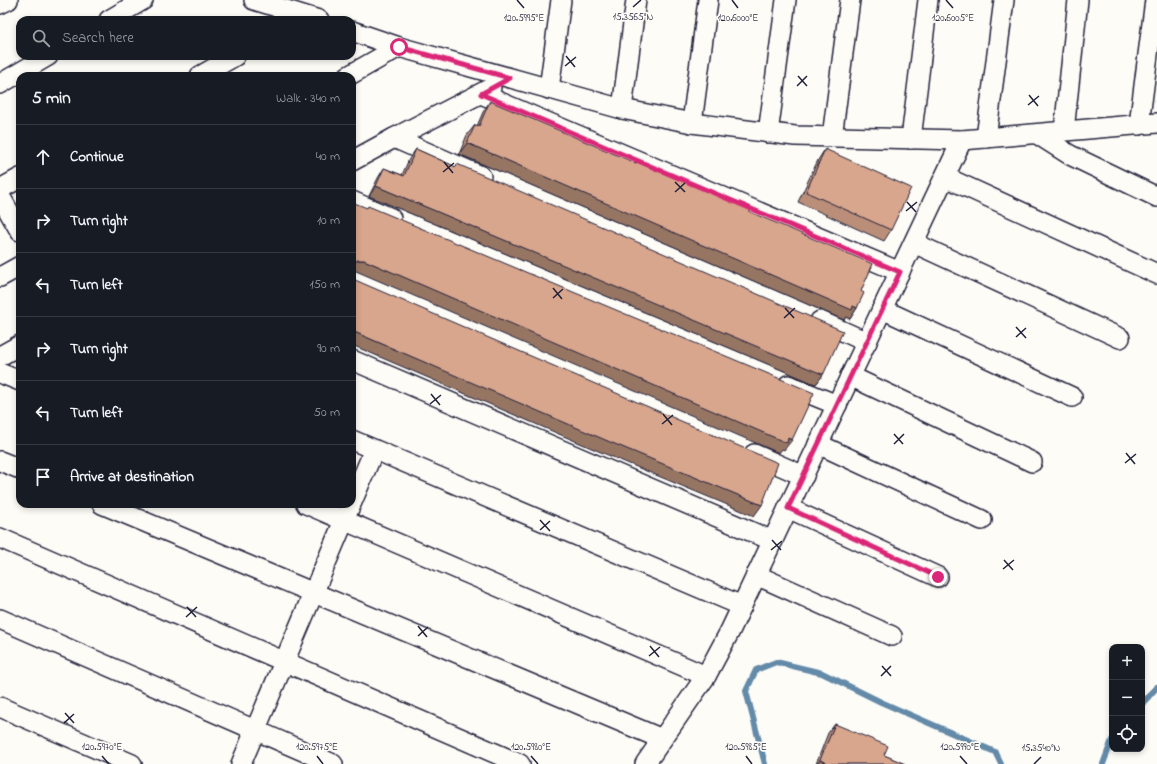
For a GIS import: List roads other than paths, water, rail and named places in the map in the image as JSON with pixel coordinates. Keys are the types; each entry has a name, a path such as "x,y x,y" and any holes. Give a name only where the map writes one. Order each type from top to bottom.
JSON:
{"street":[{"path":"0,4 8,0"},
{"path":"116,16 143,0"},
{"path":"254,0 302,13"},
{"path":"549,90 561,0"},
{"path":"622,109 636,0"},
{"path":"692,123 708,0"},
{"path":"768,133 786,0"},
{"path":"832,137 850,0"},
{"path":"911,139 928,0"},
{"path":"986,138 1004,0"},
{"path":"1064,131 1078,0"},
{"path":"356,32 399,47 549,90 622,109 692,123 795,136 962,140 1148,124 1155,0"},
{"path":"355,72 399,47"},
{"path":"21,72 41,60"},
{"path":"207,72 228,60"},
{"path":"0,84 16,75"},
{"path":"356,160 394,138 510,78"},
{"path":"481,94 900,272"},
{"path":"1037,134 1070,155 1157,197"},
{"path":"394,138 496,182"},
{"path":"645,764 706,676 742,606 962,140"},
{"path":"945,177 1157,274"},
{"path":"0,189 16,180"},
{"path":"0,196 16,224"},
{"path":"356,203 403,223"},
{"path":"914,243 1120,338"},
{"path":"0,277 16,268"},
{"path":"882,309 1072,397"},
{"path":"802,313 867,342"},
{"path":"0,356 16,347"},
{"path":"356,362 773,541"},
{"path":"0,373 16,379"},
{"path":"850,376 1032,462"},
{"path":"771,378 837,405"},
{"path":"356,442 742,606"},
{"path":"818,444 982,520"},
{"path":"738,448 804,476"},
{"path":"356,492 374,450"},
{"path":"0,461 16,467"},
{"path":"112,508 662,739"},
{"path":"788,508 938,577"},
{"path":"241,764 349,509 706,676"},
{"path":"0,538 520,764"},
{"path":"756,575 892,636"},
{"path":"0,619 333,764"},
{"path":"0,707 132,764"}],"waterway":[{"path":"765,764 746,691 756,670 776,662 822,673 881,702 995,752 1001,764"},
{"path":"1145,701 1157,687"},
{"path":"1103,764 1109,748"}]}
